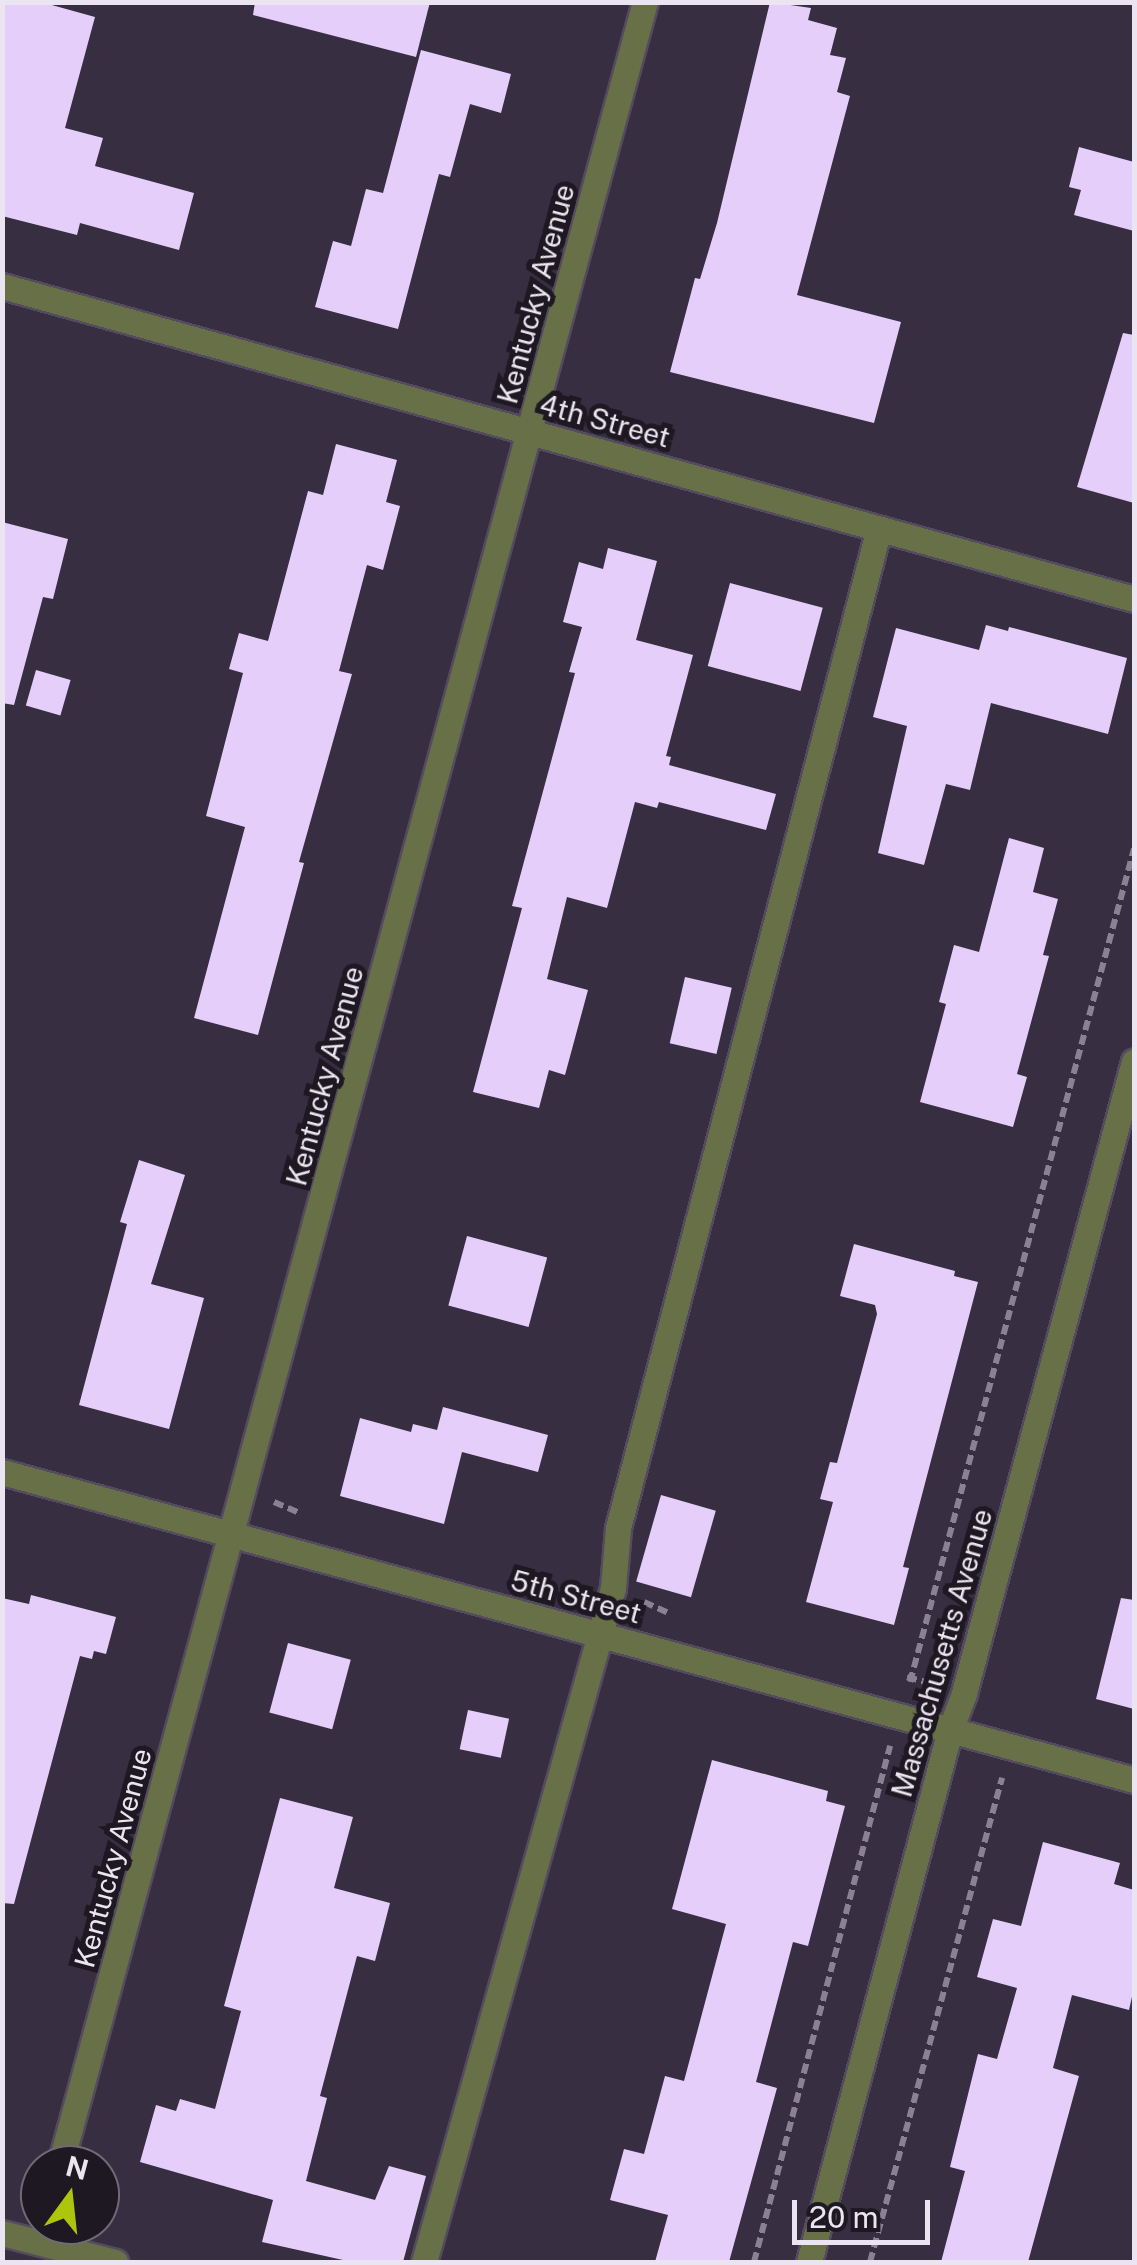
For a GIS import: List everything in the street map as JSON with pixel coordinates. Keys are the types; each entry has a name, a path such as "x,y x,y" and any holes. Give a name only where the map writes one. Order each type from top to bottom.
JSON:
{"street":[{"name":"Kentucky Avenue","path":"65,2145 646,2"},
{"name":"4th Street","path":"2,286 1134,599"},
{"path":"424,2262 613,1588 618,1528 879,528"},
{"name":"Massachusetts Avenue","path":"809,2262 1134,1061"},
{"name":"5th Street","path":"2,1472 1134,1780"},
{"path":"47,2245 114,2262"}],"path":[{"path":"754,2262 1134,849"},
{"path":"870,2262 1011,1747"}],"building":[{"path":"2,2 41,2 95,17 65,128 103,138 95,166 194,193 179,250 80,223 77,235 2,216"},
{"path":"255,2 430,2 416,57 253,15"},
{"path":"770,2 811,8 808,20 837,28 830,55 846,58 837,92 850,96 797,295 901,322 874,423 670,372 695,278 700,279 717,223"},
{"path":"421,50 511,74 501,113 470,104 450,177 439,174 398,329 315,307 333,241 351,246 366,189 383,193"},
{"path":"1079,147 1134,162 1134,231 1074,215 1081,190 1069,187"},
{"path":"1123,333 1134,335 1134,503 1077,487"},
{"path":"336,444 397,460 386,502 400,506 383,570 367,565 339,671 352,674 299,862 304,863 258,1035 194,1018 245,827 206,816 243,673 229,669 239,633 268,641 308,491 323,495"},
{"path":"2,522 68,539 53,599 43,597 14,705 2,703"},
{"path":"608,548 657,561 636,640 693,655 666,756 671,757 669,765 776,794 766,830 659,802 657,808 635,802 607,908 567,897 547,979 588,990 565,1075 549,1070 539,1108 473,1092 522,908 512,906 575,673 569,672 582,627 563,622 579,562 603,569"},
{"path":"730,583 823,608 800,691 708,666"},
{"path":"986,625 1008,631 1009,627 1127,658 1108,734 991,703 970,790 946,784 924,865 878,853 907,726 873,717 896,628 979,650"},
{"path":"36,670 71,680 60,715 26,706"},
{"path":"1009,838 1044,848 1033,892 1058,899 1043,955 1049,956 1017,1074 1027,1077 1013,1127 920,1102 946,1004 939,1002 954,945 979,952"},
{"path":"685,977 732,988 716,1054 670,1043"},
{"path":"139,1160 185,1175 151,1284 204,1298 169,1429 79,1405 127,1224 120,1222"},
{"path":"467,1236 547,1257 529,1327 448,1306"},
{"path":"854,1244 955,1271 954,1276 978,1282 903,1567 909,1568 894,1625 806,1602 833,1502 820,1499 830,1462 837,1463 877,1314 875,1305 840,1296"},
{"path":"443,1407 548,1435 538,1472 462,1452 444,1524 340,1496 360,1418 411,1432 413,1424 437,1430"},
{"path":"661,1495 716,1511 691,1597 636,1582"},
{"path":"31,1595 116,1617 106,1654 94,1651 92,1659 80,1656 14,1904 2,1903 2,1598 29,1604"},
{"path":"1121,1598 1134,1600 1134,1709 1096,1699"},
{"path":"288,1643 351,1660 332,1729 269,1713"},
{"path":"468,1710 509,1719 501,1758 460,1749"},
{"path":"712,1760 828,1791 826,1801 845,1806 808,1946 793,1942 756,2082 777,2088 729,2262 655,2262 668,2215 610,2200 624,2149 644,2154 665,2076 684,2081 726,1924 672,1909"},
{"path":"280,1798 353,1817 334,1888 390,1903 375,1961 357,1956 320,2096 327,2098 306,2181 375,2200 389,2166 426,2176 403,2262 352,2262 262,2242 273,2200 140,2162 156,2105 176,2111 180,2099 215,2109 241,2011 224,2006"},
{"path":"1043,1842 1120,1863 1114,1884 1134,1890 1134,1988 1129,2010 1072,1995 1053,2068 1079,2076 1028,2262 941,2262 965,2171 950,2167 978,2054 997,2059 1017,1988 977,1977 993,1919 1021,1926"}]}
